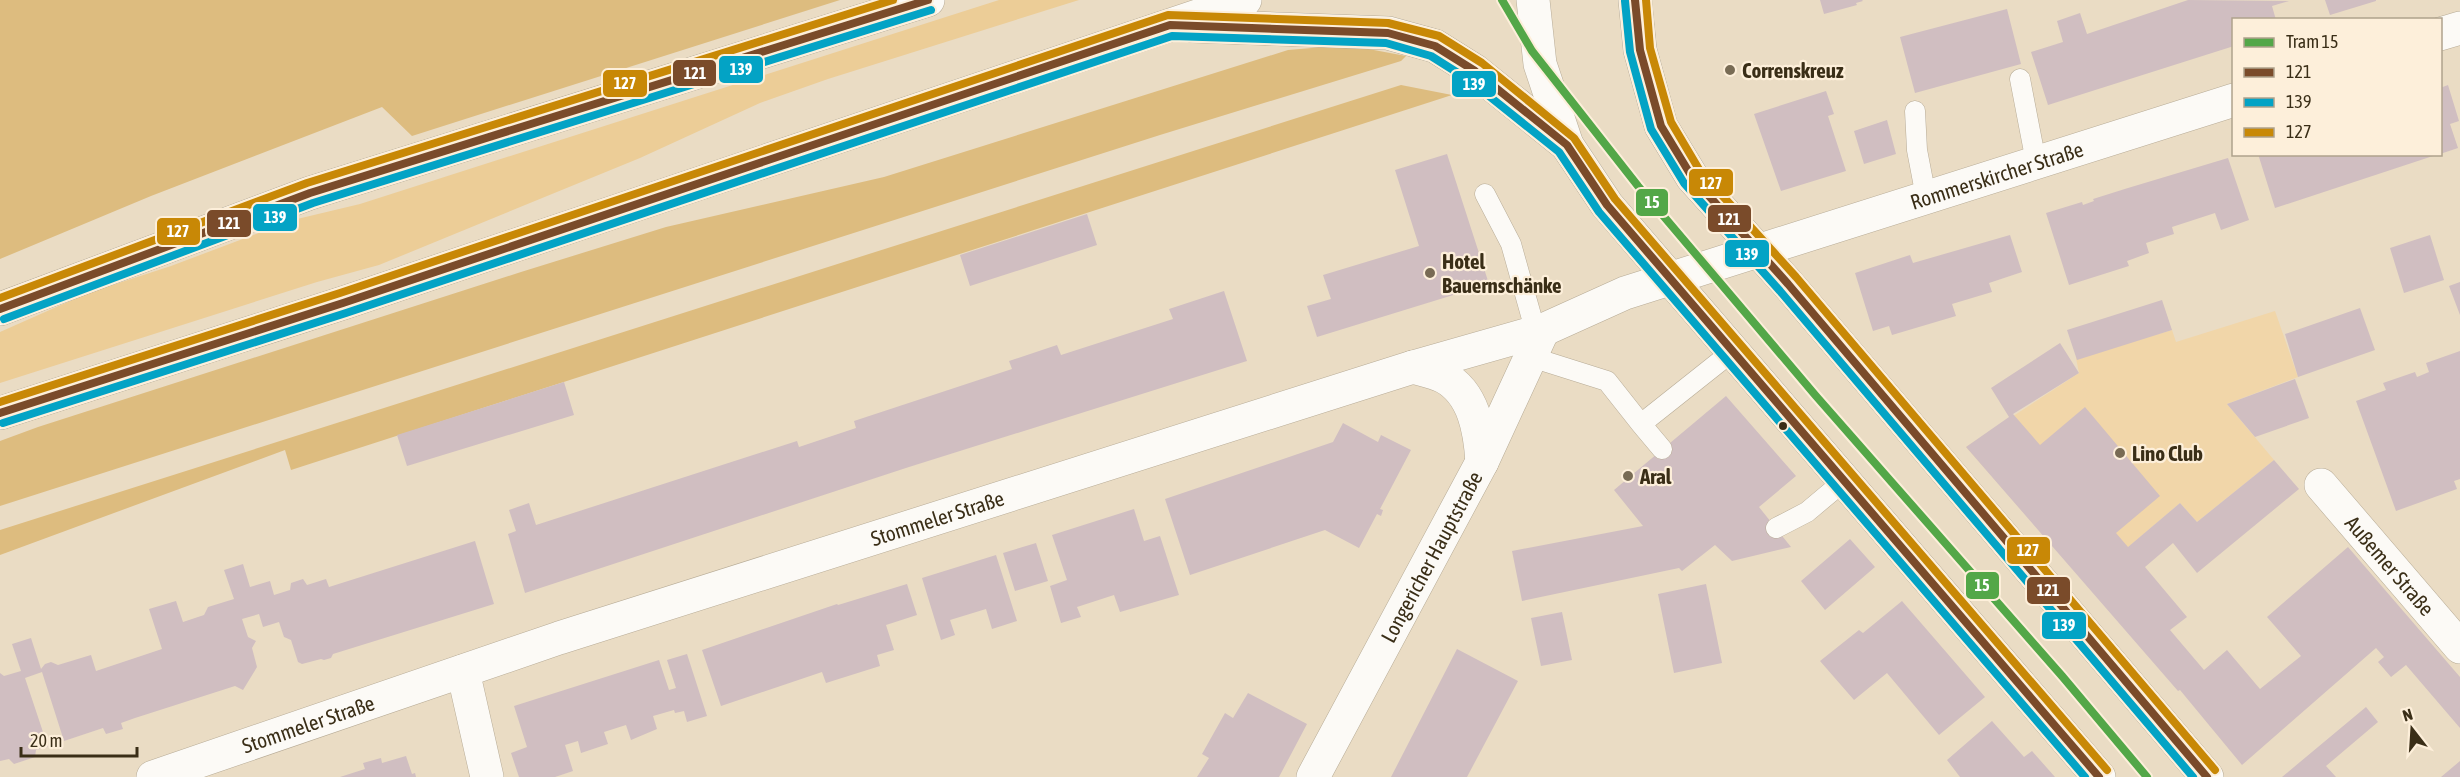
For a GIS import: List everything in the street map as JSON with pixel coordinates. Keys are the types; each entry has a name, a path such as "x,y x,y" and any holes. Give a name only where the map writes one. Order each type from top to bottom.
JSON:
{"street":[{"path":"0,309 310,193 928,0"},
{"path":"0,412 343,303 1245,0"},
{"path":"1533,0 1540,64 1567,145 1607,205 2099,777"},
{"path":"1635,0 1640,51 1661,126 1692,177 1758,251 2207,777"},
{"path":"1170,25 1388,33 1435,46 1475,71 1567,145"},
{"path":"2442,33 2460,28"},
{"name":"Rommerskircher Straße","path":"1758,251 2232,100"},
{"name":"Stommeler Straße","path":"153,777 559,638 1413,367 1537,340 1625,293 1758,251"},
{"name":"Longericher Hauptstraße","path":"1313,777 1482,462 1537,340"},
{"path":"1413,367 1444,377 1464,393 1480,433 1482,462"},
{"name":"Außemer Straße","path":"2321,485 2460,647"},
{"path":"463,671 487,777"}],"lane":[{"path":"2020,79 2036,162"},
{"path":"1916,111 1917,150 1926,197"},
{"path":"1485,194 1511,244 1537,340 1607,381 1662,449"},
{"path":"1641,424 1733,351"},
{"path":"1776,528 1807,512 1844,481"}],"shaded area":[{"path":"0,0 840,0 412,136 382,107 151,196 0,259"},
{"path":"999,0 1079,0 828,79 760,103 640,158 379,265 317,282 0,383 0,332 88,293 171,266 293,220 360,204"},
{"path":"1347,45 1406,56 1401,61 1160,135 0,506 0,441 38,427 666,227 884,177 1288,50"},
{"path":"1401,85 1452,95 291,470 285,450 0,555 0,530"},
{"name":"Lino Club","path":"2275,311 2298,377 2227,404 2274,460 2197,522 2180,503 2086,583 1966,447 2079,373 2076,358 2172,330 2176,342"}],"building":[{"path":"1820,0 1863,1 1856,3 1857,5 1824,14"},
{"path":"2188,0 2289,1 2272,6 2275,18 2232,18 2232,47 2048,105 2031,52 2063,42 2057,21 2080,13 2087,34"},
{"path":"2325,0 2376,0 2376,1 2330,15"},
{"path":"2007,9 2021,64 1915,93 1900,37"},
{"path":"2448,85 2459,121 2450,124 2458,148 2442,153 2442,87"},
{"path":"1826,91 1834,114 1828,116 1846,171 1781,191 1754,114"},
{"path":"1887,120 1896,154 1864,164 1854,131"},
{"path":"1447,154 1489,284 1317,337 1307,306 1331,299 1323,275 1419,246 1395,170"},
{"path":"2259,156 2433,156 2275,208"},
{"path":"2228,158 2249,220 2221,230 2215,213 2172,227 2174,234 2146,243 2149,253 2127,261 2129,266 2069,285 2046,213 2082,202 2083,205 2094,201 2093,199"},
{"path":"1087,214 1097,245 970,286 960,255"},
{"path":"2010,235 2022,272 1989,283 1992,292 1952,304 1956,316 1892,335 1889,326 1873,331 1855,273 1910,255 1913,263"},
{"path":"2430,235 2444,280 2404,293 2390,248"},
{"path":"2460,282 2460,315 2449,286"},
{"path":"1224,291 1247,361 909,467 525,593 508,534 516,531 509,510 529,503 536,525 797,441 799,447 856,428 854,421 1012,369 1009,361 1057,345 1061,355 1173,319 1169,309"},
{"path":"2162,300 2172,330 2077,360 2067,330"},
{"path":"2360,308 2375,350 2298,377 2285,334"},
{"path":"2060,343 2079,373 2013,414 2040,445 2085,407 2160,496 2116,533 2128,547 2180,503 2197,522 2274,460 2299,489 2197,573 2173,543 2145,567 2187,617 2170,630 2204,670 2227,650 2260,689 2301,656 2267,617 2348,547 2460,677 2460,728 2406,665 2391,677 2378,662 2384,657 2376,648 2242,765 2180,690 2178,691 1966,447 2009,417 1991,388"},
{"path":"2460,351 2460,479 2454,481 2457,489 2396,511 2356,401 2386,390 2383,383 2415,372 2417,377 2429,372 2426,363"},
{"path":"2295,379 2309,418 2255,437 2227,404"},
{"path":"564,382 574,415 407,466 397,435"},
{"path":"1726,396 1796,476 1759,507 1791,547 1732,561 1715,545 1682,571 1679,568 1522,601 1512,551 1643,526 1614,490"},
{"path":"1343,423 1378,442 1381,435 1411,450 1380,509 1383,510 1381,516 1377,514 1359,548 1325,530 1190,575 1165,499 1333,442"},
{"path":"1134,509 1144,541 1160,536 1179,595 1120,612 1114,595 1077,607 1081,617 1061,623 1050,586 1067,580 1052,535"},
{"path":"1850,539 1875,567 1825,610 1801,581"},
{"path":"475,541 494,604 333,654 331,658 302,664 298,662 291,640 284,637 279,622 263,627 259,614 242,619 248,637 256,641 252,648 257,667 243,690 235,686 121,723 123,729 106,734 103,728 64,741 42,672 25,678 48,747 36,750 35,757 14,764 9,759 0,761 0,673 4,676 21,671 12,644 31,638 41,669 45,664 51,662 58,665 91,655 96,671 162,649 149,609 176,601 183,622 204,615 208,607 234,599 224,570 243,564 250,587 270,581 274,595 290,590 291,583 303,579 307,585 326,579 329,587"},
{"path":"1036,543 1048,581 1015,591 1003,553"},
{"path":"996,555 1017,621 992,629 986,609 950,620 955,635 941,640 922,578"},
{"path":"907,584 917,615 886,625 894,650 877,655 880,666 826,683 822,672 721,706 702,650 837,604"},
{"path":"1706,584 1722,663 1674,673 1658,594"},
{"path":"1902,601 1985,697 1939,735 1887,673 1854,700 1820,661 1859,630 1863,633"},
{"path":"1562,612 1572,660 1541,666 1531,618"},
{"path":"1457,649 1518,681 1467,777 1391,777"},
{"path":"687,654 707,716 687,722 684,711 675,713 674,710 653,716 657,729 631,740 626,725 604,732 608,744 581,753 578,741 565,745 573,771 555,777 519,777 511,753 527,747 514,706 659,660 669,690 676,688 667,660"},
{"path":"1248,693 1307,724 1279,777 1197,777 1209,758 1202,754 1225,713 1233,718"},
{"path":"2366,707 2378,722 2326,766 2336,777 2282,777"},
{"path":"1992,721 2024,757 2032,751 2055,777 1960,777 1947,760"},
{"path":"406,756 412,774 415,773 416,777 340,777 365,769 363,763 381,758 382,763"},
{"path":"2460,761 2460,777 2441,777"}],"tram line":[{"name":"15","path":"1502,0 1532,51 1638,186 1816,396 2062,676 2147,777"}],"transit line":[{"name":"127","path":"0,298 307,183 893,0"},
{"name":"121","path":"0,309 310,193 928,0"},
{"name":"121","path":"1635,0 1640,50 1661,126 1692,177 1788,284 2207,777"},
{"name":"127","path":"1646,0 1650,48 1671,122 1700,171 1796,277 2215,770"},
{"name":"139","path":"1625,1 1630,52 1651,129 1684,183 1780,291 2193,777"},
{"name":"139","path":"4,319 313,203 931,10"},
{"name":"127","path":"0,402 340,293 1168,15 1388,23 1439,36 1482,63 1574,138 1615,199 2107,770"},
{"name":"121","path":"0,413 343,303 1170,25 1388,33 1435,46 1475,71 1567,145 1607,205 2099,777"},
{"name":"139","path":"3,423 346,313 1172,36 1386,43 1431,56 1469,80 1559,152 1599,212 2085,777"}],"place":[{"name":"Correnskreuz","path":"1730,70"},
{"name":"Hotel Bauernschänke","path":"1430,273"},
{"name":"Lino Club","path":"2120,453"},
{"name":"Aral","path":"1628,476"}]}
